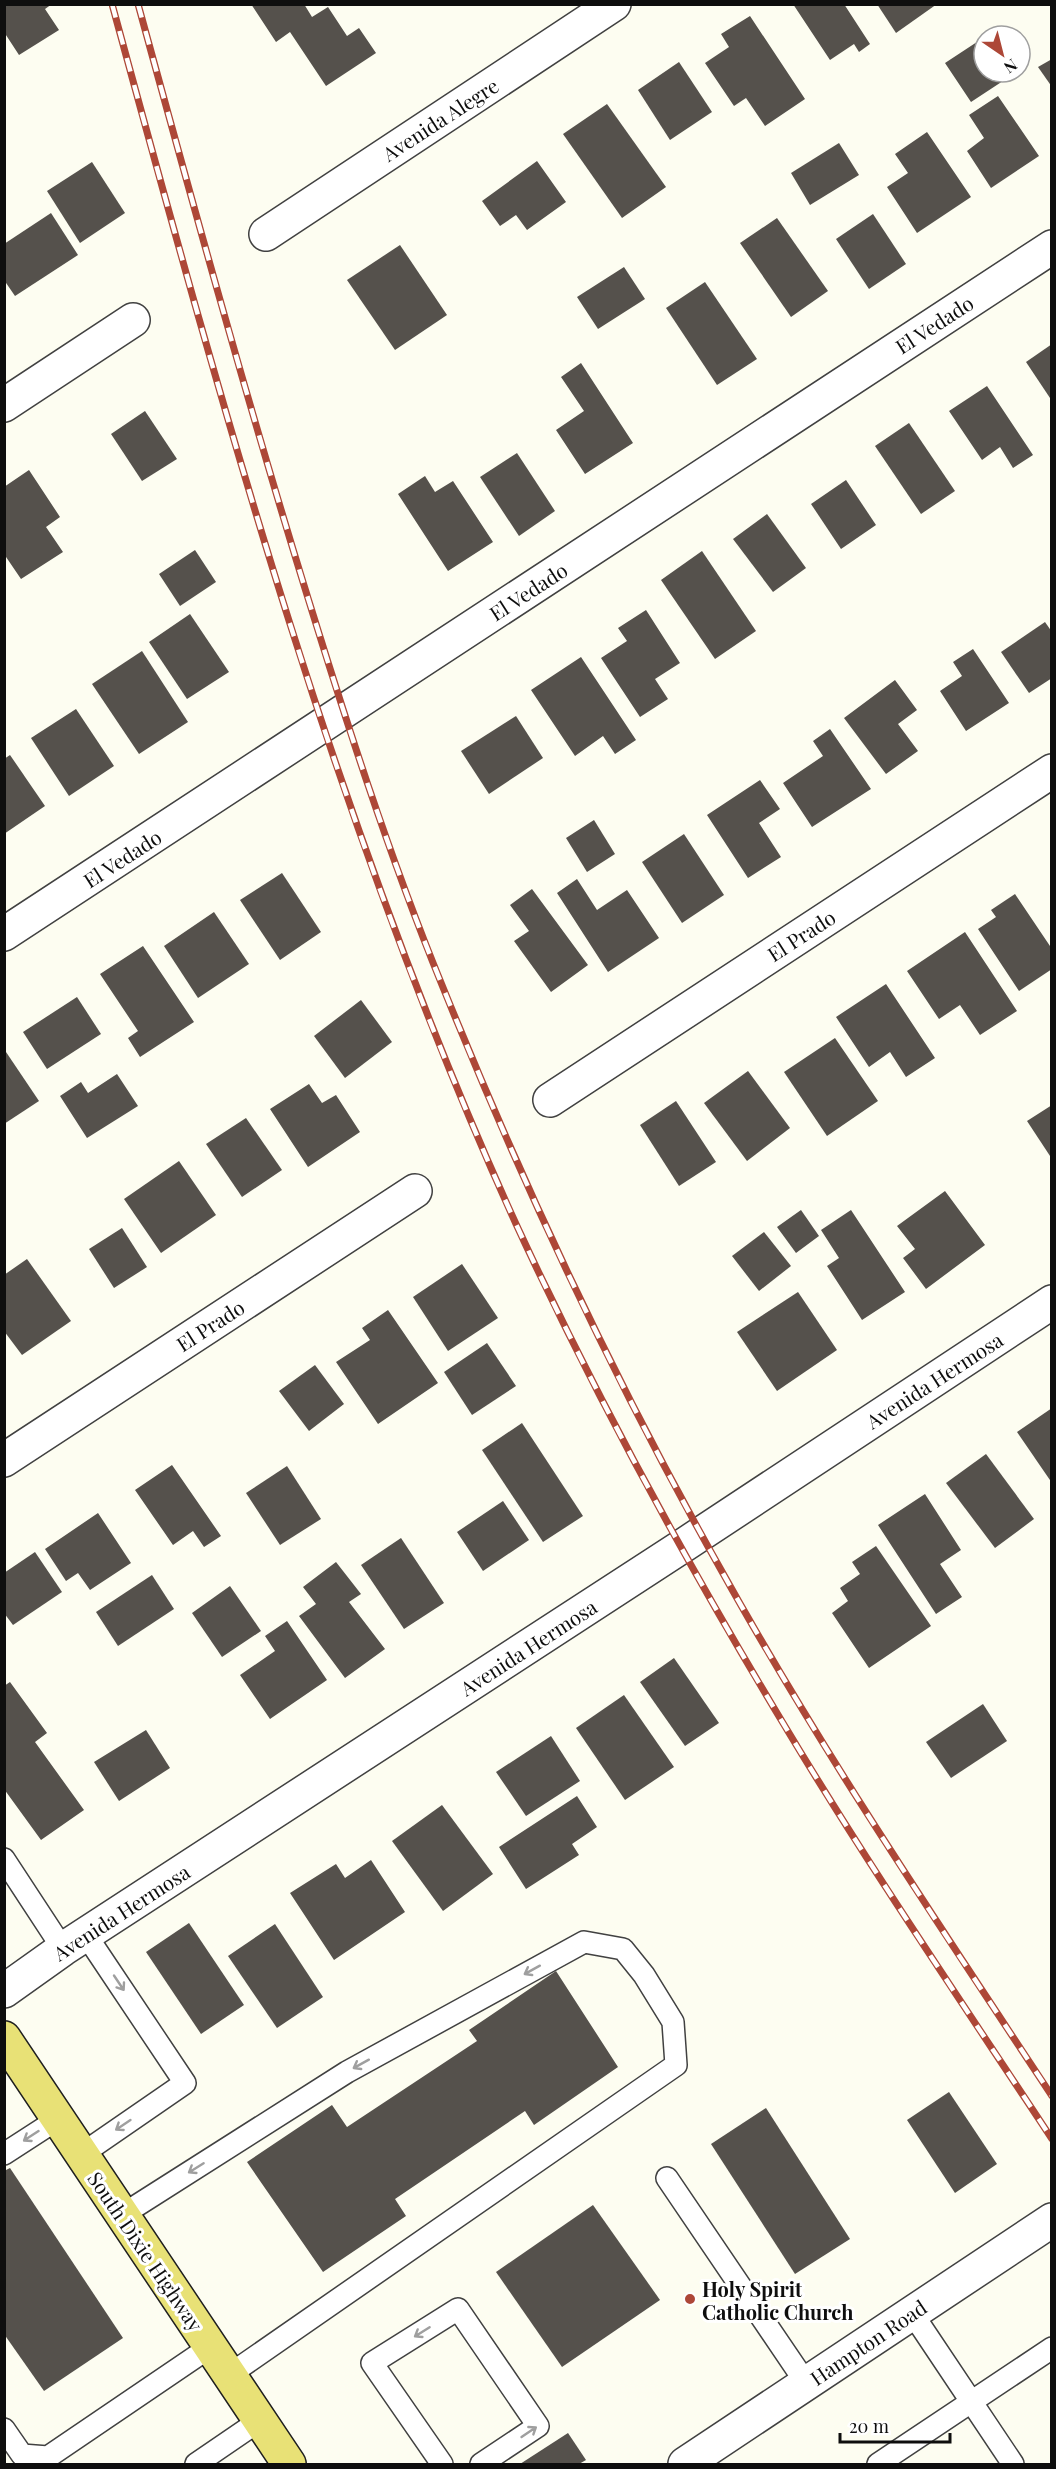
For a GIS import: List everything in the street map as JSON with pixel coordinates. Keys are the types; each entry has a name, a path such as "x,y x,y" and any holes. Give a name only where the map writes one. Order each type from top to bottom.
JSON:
{"main road":[{"name":"South Dixie Highway","path":"4,2038 289,2464"}],"street":[{"name":"Avenida Alegre","path":"266,234 614,4"},
{"name":"El Vedado","path":"4,934 1052,247"},
{"path":"4,405 133,320"},
{"name":"El Prado","path":"550,1100 1052,771"},
{"name":"El Prado","path":"4,1460 414,1191"},
{"name":"Avenida Hermosa","path":"4,1991 75,1942 1052,1302"},
{"name":"Hampton Road","path":"685,2464 1052,2220"}],"lane":[{"path":"4,1859 75,1942 185,2083 82,2154"},
{"path":"122,2215 347,2072 584,1942 623,1949 644,1975 673,2022 676,2064 229,2375"},
{"path":"4,2154 58,2119"},
{"path":"667,2178 806,2383"},
{"path":"442,2464 372,2363 458,2309 538,2426 481,2464"},
{"path":"912,2313 1013,2464"},
{"path":"4,2429 22,2455 48,2457 210,2347"},
{"path":"878,2464 1052,2348"},
{"path":"196,2464 259,2421"}],"building":[{"path":"4,4 52,4 45,9 59,30 19,55 4,32"},
{"path":"251,4 304,4 312,17 328,7 347,36 359,28 376,53 326,86 290,32 276,42"},
{"path":"793,4 844,4 870,44 859,52 854,44 830,60"},
{"path":"877,4 937,4 896,33"},
{"path":"750,16 805,99 765,126 746,98 734,106 705,63 729,47 721,34"},
{"path":"972,45 972,84 998,84 971,102 945,63"},
{"path":"1052,59 1052,87 1038,67"},
{"path":"679,62 712,112 670,140 638,90"},
{"path":"998,96 1039,156 991,188 967,151 984,138 969,115"},
{"path":"607,104 666,187 622,218 563,134"},
{"path":"927,132 971,197 917,233 887,187 908,173 895,154"},
{"path":"839,143 859,175 810,205 791,173"},
{"path":"537,161 566,202 527,230 516,215 500,226 482,201"},
{"path":"92,162 125,213 80,243 47,191"},
{"path":"51,213 78,255 15,296 4,280 4,244"},
{"path":"873,214 906,264 869,289 836,239"},
{"path":"777,218 828,291 791,317 740,243"},
{"path":"400,245 447,315 395,350 347,280"},
{"path":"624,267 645,299 598,329 577,297"},
{"path":"705,282 757,359 717,385 666,308"},
{"path":"1052,344 1052,401 1026,362"},
{"path":"581,363 633,443 585,474 556,430 584,411 561,377"},
{"path":"987,386 1033,455 1013,468 1000,447 982,460 949,411"},
{"path":"145,411 177,459 142,481 111,434"},
{"path":"909,423 955,491 921,514 875,446"},
{"path":"517,453 555,511 519,536 480,477"},
{"path":"29,470 60,517 46,527 63,552 21,579 4,554 4,487"},
{"path":"425,476 435,492 453,481 493,542 448,571 398,494"},
{"path":"846,480 876,525 841,549 811,504"},
{"path":"767,514 806,568 773,592 733,539"},
{"path":"195,550 216,582 180,606 159,574"},
{"path":"702,551 756,631 715,659 661,580"},
{"path":"646,610 680,663 655,679 668,699 640,717 601,658 627,641 618,628"},
{"path":"190,614 229,672 187,699 149,642"},
{"path":"1045,622 1052,632 1052,678 1029,693 1001,652"},
{"path":"973,649 1009,703 966,731 940,691 962,676 953,662"},
{"path":"142,651 188,722 139,754 92,684"},
{"path":"581,657 636,740 615,754 603,736 575,756 531,690"},
{"path":"895,680 917,710 898,724 918,751 886,774 844,718"},
{"path":"76,709 114,766 69,796 31,738"},
{"path":"516,716 543,758 489,794 461,751"},
{"path":"830,729 871,789 812,827 783,783 823,756 813,741"},
{"path":"10,755 45,806 4,834 4,759"},
{"path":"760,780 780,809 759,823 781,857 748,878 707,815"},
{"path":"594,820 615,854 587,872 566,838"},
{"path":"684,834 724,895 682,923 642,862"},
{"path":"282,873 321,932 280,960 240,900"},
{"path":"577,879 597,910 627,890 659,938 608,972 557,893"},
{"path":"532,889 588,965 551,992 514,941 529,931 510,905"},
{"path":"1015,894 1052,949 1052,969 1019,991 978,929 996,917 991,910"},
{"path":"214,912 249,964 198,998 164,946"},
{"path":"965,932 1017,1011 980,1035 960,1005 939,1019 907,971"},
{"path":"143,946 194,1022 140,1057 128,1038 138,1031 100,974"},
{"path":"886,984 935,1058 906,1077 890,1052 869,1067 836,1017"},
{"path":"77,997 101,1034 47,1069 23,1032"},
{"path":"361,1000 392,1042 345,1078 314,1036"},
{"path":"835,1038 878,1101 827,1136 784,1072"},
{"path":"4,1049 39,1101 4,1124"},
{"path":"748,1071 790,1128 747,1161 704,1103"},
{"path":"117,1074 138,1106 87,1138 60,1096 81,1082 88,1093"},
{"path":"309,1084 322,1103 336,1095 360,1132 308,1167 270,1109"},
{"path":"676,1101 716,1162 679,1186 640,1125"},
{"path":"1052,1105 1052,1159 1027,1121"},
{"path":"246,1118 282,1170 242,1197 206,1144"},
{"path":"179,1161 216,1215 161,1253 124,1199"},
{"path":"945,1191 985,1245 926,1289 903,1258 915,1249 897,1226"},
{"path":"801,1210 819,1236 796,1253 777,1227"},
{"path":"851,1210 905,1292 862,1320 827,1266 839,1258 821,1230"},
{"path":"122,1228 147,1267 114,1288 89,1249"},
{"path":"764,1232 791,1266 759,1291 732,1256"},
{"path":"27,1259 71,1321 22,1355 4,1331 4,1275"},
{"path":"462,1264 498,1318 448,1351 413,1297"},
{"path":"798,1292 837,1350 777,1391 737,1332"},
{"path":"388,1310 438,1383 378,1424 336,1362 370,1340 362,1328"},
{"path":"487,1343 516,1386 472,1415 444,1372"},
{"path":"315,1365 344,1404 309,1431 279,1391"},
{"path":"1052,1408 1052,1483 1017,1432"},
{"path":"522,1423 583,1516 543,1542 482,1450"},
{"path":"986,1454 1034,1519 995,1548 946,1483"},
{"path":"172,1465 221,1536 204,1547 193,1531 173,1545 135,1490"},
{"path":"287,1466 321,1519 280,1545 246,1493"},
{"path":"925,1494 961,1550 940,1564 962,1597 936,1614 878,1525"},
{"path":"503,1501 529,1540 483,1571 457,1532"},
{"path":"98,1513 131,1563 90,1590 78,1573 66,1581 45,1549"},
{"path":"401,1538 444,1603 404,1629 361,1565"},
{"path":"876,1546 931,1626 869,1668 832,1613 848,1601 840,1588 860,1574 852,1562"},
{"path":"35,1552 62,1592 13,1625 4,1613 4,1573"},
{"path":"336,1562 361,1594 349,1602 385,1649 345,1678 299,1616 316,1604 303,1587"},
{"path":"152,1575 174,1609 118,1646 96,1612"},
{"path":"230,1586 261,1631 222,1657 192,1613"},
{"path":"287,1621 327,1680 270,1719 240,1675 275,1651 265,1636"},
{"path":"674,1658 719,1723 685,1746 640,1682"},
{"path":"10,1682 47,1733 35,1742 84,1810 41,1840 4,1789 4,1686"},
{"path":"624,1695 674,1767 625,1800 576,1728"},
{"path":"983,1704 1007,1741 951,1778 926,1742"},
{"path":"146,1730 170,1768 119,1801 94,1762"},
{"path":"551,1736 580,1781 526,1816 496,1772"},
{"path":"577,1796 597,1827 572,1844 579,1855 526,1889 499,1847"},
{"path":"442,1805 493,1874 443,1911 392,1841"},
{"path":"371,1860 405,1912 334,1960 290,1893 336,1864 345,1878"},
{"path":"189,1923 244,2005 201,2034 146,1952"},
{"path":"275,1924 323,1997 277,2028 228,1956"},
{"path":"556,1971 618,2067 534,2125 525,2111 395,2199 406,2216 323,2272 247,2162 332,2105 347,2127 477,2041 469,2030"},
{"path":"949,2092 997,2164 955,2193 907,2120"},
{"path":"766,2108 850,2239 795,2274 711,2144"},
{"path":"10,2168 123,2338 44,2391 4,2334 4,2171"},
{"path":"593,2205 660,2300 562,2367 496,2272"},
{"path":"568,2433 586,2460 579,2464 520,2464"}],"railway":[{"path":"112,4 243,469 340,775 394,927 452,1076 516,1224 610,1415 747,1662 815,1776 915,1933 1052,2139"},
{"path":"138,4 260,438 351,734 422,935 505,1134 607,1354 720,1568 839,1769 1052,2096"}],"place":[{"name":"Holy Spirit Catholic Church","path":"690,2299"}]}
